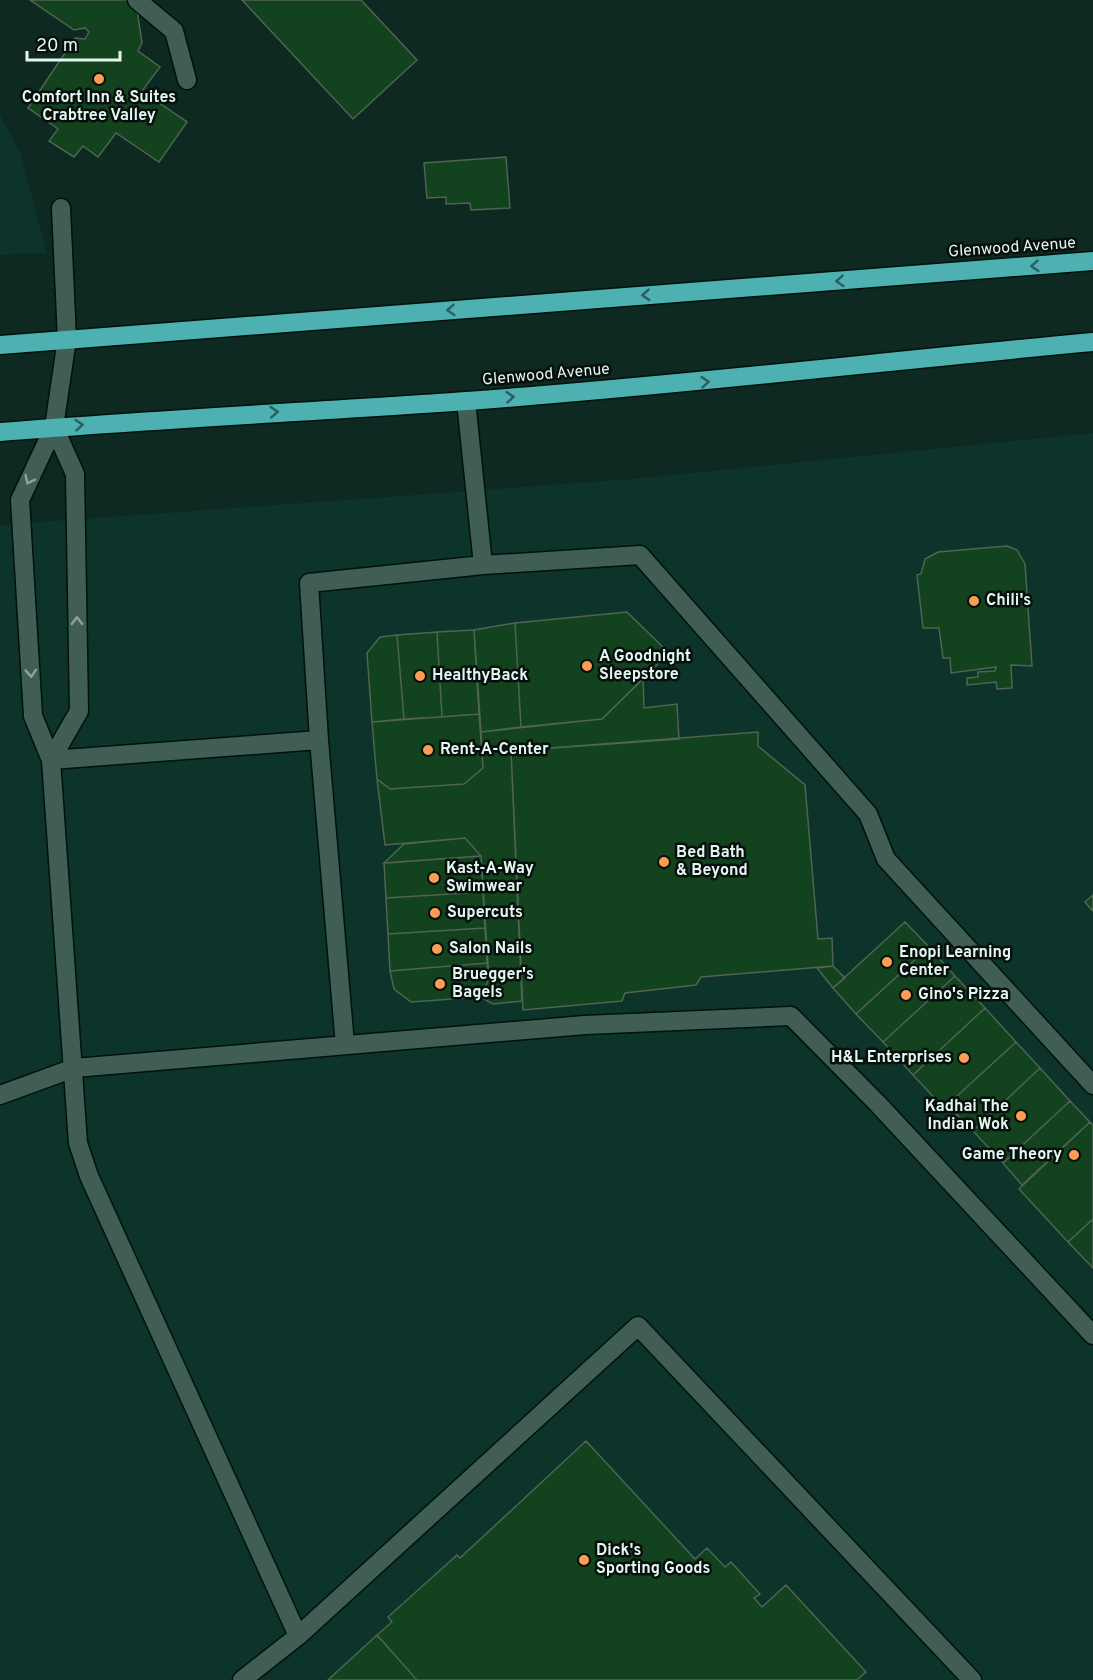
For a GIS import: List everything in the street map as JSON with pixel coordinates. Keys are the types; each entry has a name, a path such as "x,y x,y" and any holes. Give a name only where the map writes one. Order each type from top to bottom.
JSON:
{"highway":[{"name":"Glenwood Avenue","path":"0,345 1093,261"},
{"name":"Glenwood Avenue","path":"0,432 125,420 466,401 721,381 1093,342"}],"lane":[{"path":"137,0 174,31 187,80"},
{"path":"61,208 68,339 54,427 20,500 33,716 51,760 78,1143 89,1176 298,1636"},
{"path":"466,401 483,565"},
{"path":"51,760 79,711 75,474 54,427"},
{"path":"345,1045 319,740 309,583 483,565 640,555 868,814 886,859 1093,1085"},
{"path":"51,760 319,740"},
{"path":"0,1095 74,1068 585,1025 791,1016 877,1103 1093,1335"},
{"path":"242,1680 298,1636 638,1326 972,1680"}],"shaded area":[{"path":"0,115 20,152 47,253 0,255"},
{"path":"1093,433 1093,1680 0,1680 0,525 632,479"}],"building":[{"name":"Comfort Inn & Suites Crabtree Valley","path":"30,0 131,0 136,3 142,43 138,51 160,67 142,91 187,122 159,162 116,133 98,157 83,146 74,157 49,141 58,129 28,108 75,38 85,39 89,32 85,28 74,30"},
{"path":"242,0 361,0 417,60 353,119"},
{"path":"506,157 510,208 471,210 470,203 446,204 446,197 427,198 424,163"},
{"name":"Chili's","path":"1007,546 1017,550 1025,564 1032,666 1011,665 1012,688 997,689 996,682 967,685 967,678 978,677 978,672 995,671 996,667 951,673 950,658 943,658 939,628 923,628 917,575 921,574 925,559 938,552"},
{"name":"A Goodnight Sleepstore","path":"627,612 669,653 602,719 521,727 515,623"},
{"path":"515,623 521,727 481,732 474,630"},
{"path":"474,630 479,714 442,717 437,632"},
{"name":"HealthyBack","path":"437,632 442,717 404,719 397,635"},
{"path":"397,635 404,719 372,722 367,653 380,637"},
{"path":"643,679 644,708 677,704 679,739 511,751 522,1001 493,1004 480,997 489,979 481,856 465,838 385,845 377,779 390,789 464,784 483,768 481,732 602,719"},
{"name":"Rent-A-Center","path":"479,714 483,768 464,784 390,789 377,779 372,722"},
{"name":"Bed Bath & Beyond","path":"758,732 758,746 805,785 818,939 832,938 833,966 701,977 696,985 625,993 622,1001 523,1010 511,751"},
{"path":"465,838 481,856 384,863 404,844"},
{"name":"Kast-A-Way Swimwear","path":"481,856 483,892 386,898 384,863"},
{"name":"Supercuts","path":"483,892 485,928 388,934 386,898"},
{"path":"1093,895 1093,911 1085,902"},
{"name":"Enopi Learning Center","path":"905,922 929,947 856,1014 833,988"},
{"name":"Salon Nails","path":"485,928 487,963 390,971 388,934"},
{"name":"Gino's Pizza","path":"929,947 955,976 883,1042 856,1014"},
{"name":"Bruegger's Bagels","path":"487,963 489,979 480,997 411,1002 394,989 390,971"},
{"path":"833,966 845,978 833,988 817,968"},
{"path":"955,976 985,1008 913,1075 883,1042"},
{"name":"H&L Enterprises","path":"985,1008 1016,1042 944,1108 913,1075"},
{"path":"1016,1042 1040,1068 973,1131 957,1114 953,1118 944,1108"},
{"name":"Kadhai The Indian Wok","path":"1040,1068 1070,1101 1003,1163 973,1131"},
{"path":"1070,1101 1090,1122 1022,1185 1003,1163"},
{"name":"Game Theory","path":"1090,1122 1093,1125 1093,1219 1068,1242 1019,1189"},
{"path":"1093,1219 1093,1268 1068,1242"},
{"name":"Dick's Sporting Goods","path":"586,1441 695,1559 707,1548 725,1567 731,1562 760,1594 754,1598 762,1607 786,1585 866,1672 857,1680 417,1680 377,1635 392,1622 388,1617 457,1555 460,1558"},
{"path":"377,1635 417,1680 328,1680"}],"place":[{"name":"Comfort Inn & Suites Crabtree Valley","path":"99,79"},
{"name":"Chili's","path":"974,601"},
{"name":"A Goodnight Sleepstore","path":"587,666"},
{"name":"HealthyBack","path":"420,676"},
{"name":"Rent-A-Center","path":"428,750"},
{"name":"Bed Bath & Beyond","path":"664,862"},
{"name":"Kast-A-Way Swimwear","path":"434,878"},
{"name":"Supercuts","path":"435,913"},
{"name":"Salon Nails","path":"437,949"},
{"name":"Enopi Learning Center","path":"887,962"},
{"name":"Bruegger's Bagels","path":"440,984"},
{"name":"Gino's Pizza","path":"906,995"},
{"name":"H&L Enterprises","path":"964,1058"},
{"name":"Kadhai The Indian Wok","path":"1021,1116"},
{"name":"Game Theory","path":"1074,1155"},
{"name":"Dick's Sporting Goods","path":"584,1560"}]}
